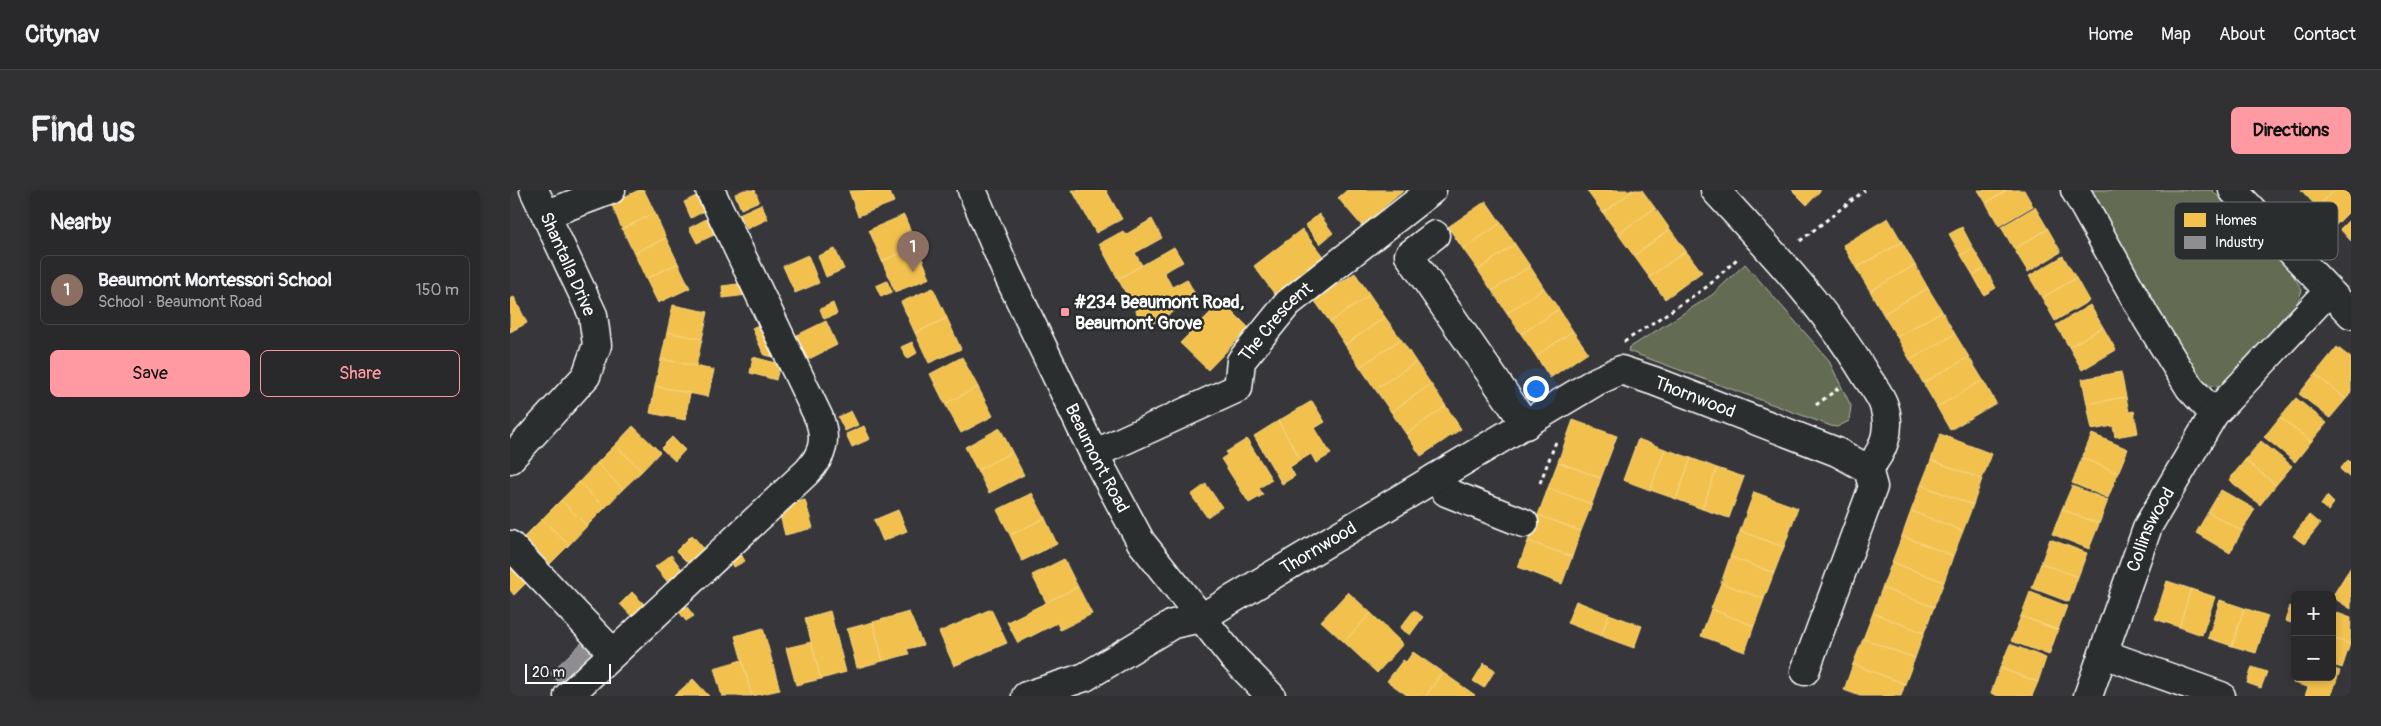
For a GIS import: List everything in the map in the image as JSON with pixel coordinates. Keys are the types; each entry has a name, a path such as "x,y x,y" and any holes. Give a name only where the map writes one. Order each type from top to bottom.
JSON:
{"street":[{"name":"Shantalla Drive","path":"510,459 586,376 597,345 594,315 534,190"},
{"path":"546,214 610,190"},
{"path":"568,696 807,472 818,461 824,446 824,432 819,418 710,190"},
{"name":"Beaumont Road","path":"972,190 1006,271 1094,454 1141,542 1232,656 1271,696"},
{"path":"1715,190 1778,258 1847,344 1884,406 1888,428 1881,454 1868,469 1873,486 1805,671"},
{"path":"2075,190 2147,318 2190,388 2214,414"},
{"path":"2233,190 2244,202"},
{"name":"The Crescent","path":"1094,454 1238,388 1241,361 1288,303 1439,193"},
{"path":"1435,235 1409,255 1526,426"},
{"path":"2298,260 2351,314"},
{"name":"Collinswood","path":"2088,696 2148,526 2214,414 2328,292"},
{"name":"Thornwood","path":"1026,696 1085,676 1173,624 1200,618 1526,426 1597,381 1621,370 1837,452 1868,469"},
{"path":"1435,478 1446,492 1524,523"},
{"path":"510,545 613,653"},
{"path":"2104,654 2221,696"}],"path":[{"path":"1799,242 1865,190"},
{"path":"1619,346 1708,286 1742,253"},
{"path":"1816,405 1847,382"},
{"path":"1540,483 1558,438"}],"green space":[{"path":"2089,190 2212,190 2224,202 2174,202 2174,260 2280,260 2290,270 2302,290 2298,302 2282,318 2231,383 2216,387 2209,385 2197,375"},
{"path":"1745,264 1828,359 1851,406 1849,421 1837,427 1831,426 1628,351 1629,348 1712,295"}],"building: Homes":[{"path":"639,190 644,190 655,213 622,229 611,203"},
{"path":"744,190 755,190 759,201 741,209 735,194"},
{"path":"889,190 894,202 858,216 849,191"},
{"path":"1072,190 1106,190 1122,219 1096,233"},
{"path":"1347,190 1403,191 1362,226 1338,198"},
{"path":"1634,190 1603,213 1587,191"},
{"path":"1634,190 1642,190 1655,208 1618,234 1603,213"},
{"path":"1792,190 1821,190 1807,205"},
{"path":"1978,190 2007,190 1986,203"},
{"path":"2007,190 2024,190 2033,206 1999,226 1986,203"},
{"path":"2301,190 2335,190 2322,202 2312,202"},
{"path":"2335,190 2351,190 2351,210 2338,223 2338,202 2322,202"},
{"path":"704,192 712,207 691,218 684,202"},
{"path":"1486,201 1501,223 1463,249 1448,227"},
{"path":"761,204 768,219 747,229 739,214"},
{"path":"2035,207 2048,229 2014,249 2001,227"},
{"path":"1655,208 1670,229 1634,256 1618,234"},
{"path":"655,213 666,238 634,253 622,229"},
{"path":"1319,214 1333,233 1320,244 1305,225"},
{"path":"904,215 917,246 882,261 869,230"},
{"path":"712,216 720,232 697,243 689,228"},
{"path":"1888,218 1902,242 1856,268 1843,245"},
{"path":"2351,218 2351,241 2340,229"},
{"path":"1152,219 1162,238 1135,253 1142,265 1118,279 1099,244 1123,231 1125,235"},
{"path":"1501,223 1515,244 1478,270 1463,249"},
{"path":"1962,227 1973,248 1961,255 1949,234"},
{"path":"1302,229 1325,259 1276,296 1254,266"},
{"path":"1670,229 1686,251 1649,277 1634,256"},
{"path":"2048,229 2061,252 2028,272 2014,249"},
{"path":"666,238 678,263 646,279 634,253"},
{"path":"1902,242 1915,265 1870,291 1856,268"},
{"path":"1515,244 1530,266 1492,291 1478,270"},
{"path":"917,246 930,278 895,292 882,261"},
{"path":"1174,247 1183,262 1164,272 1172,287 1187,279 1197,298 1145,328 1118,279"},
{"path":"1973,248 1985,268 1973,275 1961,255"},
{"path":"835,249 844,269 826,277 818,256"},
{"path":"1686,251 1702,272 1665,299 1649,277"},
{"path":"808,255 819,283 795,293 783,266"},
{"path":"2063,256 2076,278 2042,298 2029,276"},
{"path":"678,263 690,288 658,303 646,279"},
{"path":"1915,265 1928,288 1883,314 1870,291"},
{"path":"1530,266 1544,288 1507,313 1492,291"},
{"path":"1985,268 1996,288 1984,295 1973,275"},
{"path":"1355,273 1370,295 1330,322 1314,300"},
{"path":"2076,278 2089,301 2055,321 2042,298"},
{"path":"887,281 892,292 881,297 876,286"},
{"path":"745,283 747,295 723,298 722,286"},
{"path":"933,288 947,318 915,333 901,302"},
{"path":"1544,288 1559,309 1521,334 1507,313"},
{"path":"1928,288 1942,311 1897,337 1883,314"},
{"path":"1370,295 1385,317 1345,345 1330,322"},
{"path":"514,297 527,323 510,332 510,299"},
{"path":"1222,301 1249,328 1208,370 1180,343"},
{"path":"833,303 837,314 824,319 820,309"},
{"path":"673,305 708,312 702,339 667,332"},
{"path":"2090,305 2103,327 2069,347 2056,325"},
{"path":"1559,309 1573,331 1536,356 1521,334"},
{"path":"1942,311 1955,334 1910,360 1897,337"},
{"path":"1385,317 1401,339 1360,367 1345,345"},
{"path":"947,318 961,349 929,363 915,333"},
{"path":"769,320 779,358 764,355 752,328"},
{"path":"826,321 837,345 803,362 791,338"},
{"path":"2103,327 2116,350 2082,370 2069,347"},
{"path":"1573,331 1588,352 1550,378 1536,356"},
{"path":"667,332 702,339 696,366 661,359"},
{"path":"1955,334 1969,357 1923,383 1910,360"},
{"path":"1401,339 1416,362 1375,389 1360,367"},
{"path":"912,342 917,353 907,359 901,347"},
{"path":"2337,347 2351,358 2351,392 2346,399 2315,374"},
{"path":"753,357 780,364 776,380 750,373"},
{"path":"962,357 978,387 945,404 930,374"},
{"path":"1969,357 1983,380 1937,407 1923,383"},
{"path":"661,359 714,370 708,397 655,386"},
{"path":"1416,362 1431,384 1391,412 1375,389"},
{"path":"2121,372 2126,397 2087,404 2082,379"},
{"path":"2315,374 2346,399 2330,418 2299,394"},
{"path":"1983,380 1996,403 1950,430 1937,407"},
{"path":"1431,384 1446,406 1406,434 1391,412"},
{"path":"655,386 690,393 685,420 650,413"},
{"path":"978,387 993,416 961,433 945,404"},
{"path":"2126,397 2129,412 2134,411 2138,433 2115,437 2113,426 2092,430 2087,404"},
{"path":"2296,398 2327,423 2311,442 2280,417"},
{"path":"1312,401 1325,422 1315,428 1331,454 1316,463 1311,454 1301,460 1278,421"},
{"path":"1446,406 1461,429 1421,456 1406,434"},
{"path":"851,411 858,425 845,431 838,417"},
{"path":"2280,417 2311,442 2295,462 2264,437"},
{"path":"1573,420 1617,436 1601,478 1558,462"},
{"path":"1278,421 1301,460 1290,467 1295,476 1282,484 1254,436"},
{"path":"633,426 660,452 642,471 615,445"},
{"path":"864,426 870,439 852,447 846,434"},
{"path":"1000,428 1012,452 977,470 965,447"},
{"path":"1940,434 1992,454 1982,479 1931,460"},
{"path":"2092,434 2128,449 2118,473 2082,458"},
{"path":"672,437 685,450 675,461 661,448"},
{"path":"1247,439 1272,480 1259,488 1263,495 1249,503 1221,459 1227,455 1226,452"},
{"path":"1638,439 1665,449 1650,490 1623,480"},
{"path":"2261,441 2292,466 2276,485 2245,460"},
{"path":"615,445 642,471 623,489 597,463"},
{"path":"1665,449 1691,458 1676,499 1650,490"},
{"path":"1012,452 1024,475 989,493 977,470"},
{"path":"1691,458 1717,468 1702,509 1676,499"},
{"path":"2082,458 2118,473 2108,498 2072,483"},
{"path":"1931,460 1982,479 1973,505 1921,485"},
{"path":"2245,460 2276,485 2260,505 2229,480"},
{"path":"2348,460 2351,463 2350,478 2340,469"},
{"path":"1558,462 1601,478 1592,504 1548,488"},
{"path":"597,463 623,489 605,508 579,482"},
{"path":"1717,468 1744,477 1729,518 1702,509"},
{"path":"579,482 605,508 587,526 561,500"},
{"path":"1206,484 1222,507 1207,517 1191,495"},
{"path":"1921,485 1973,505 1963,531 1911,511"},
{"path":"2072,486 2108,500 2099,524 2062,509"},
{"path":"1548,488 1592,504 1581,531 1538,515"},
{"path":"2221,490 2255,509 2242,531 2208,512"},
{"path":"1754,492 1798,508 1784,547 1740,531"},
{"path":"1032,493 1045,518 1010,535 997,510"},
{"path":"2327,496 2334,503 2328,511 2321,505"},
{"path":"561,500 587,526 569,545 542,519"},
{"path":"805,500 813,528 785,535 778,507"},
{"path":"2062,509 2099,524 2089,549 2052,534"},
{"path":"898,510 907,531 883,541 874,520"},
{"path":"1911,511 1963,531 1953,556 1902,536"},
{"path":"2208,512 2242,531 2230,553 2196,533"},
{"path":"1538,515 1581,531 1572,557 1528,541"},
{"path":"2309,515 2320,524 2304,544 2293,536"},
{"path":"1045,518 1057,544 1022,561 1010,535"},
{"path":"542,519 569,545 550,564 524,537"},
{"path":"1740,531 1784,547 1774,573 1730,557"},
{"path":"692,535 706,551 691,566 676,551"},
{"path":"1902,536 1953,556 1944,582 1892,562"},
{"path":"2050,539 2087,553 2078,577 2041,563"},
{"path":"1528,541 1572,557 1562,584 1518,567"},
{"path":"740,552 745,561 734,567 729,559"},
{"path":"510,553 533,576 514,595 510,590"},
{"path":"671,555 687,576 672,587 655,567"},
{"path":"1730,557 1774,573 1764,599 1721,583"},
{"path":"1064,559 1078,587 1046,602 1032,575"},
{"path":"1892,562 1944,582 1934,607 1882,588"},
{"path":"2041,563 2078,577 2069,602 2032,588"},
{"path":"2351,567 2351,579 2345,576"},
{"path":"2345,576 2351,579 2351,609 2336,600 2336,591"},
{"path":"2167,581 2191,589 2179,627 2155,619"},
{"path":"1721,583 1764,599 1754,626 1711,609"},
{"path":"1078,587 1092,614 1060,630 1057,623 1018,643 1007,622"},
{"path":"1882,588 1934,607 1924,633 1873,613"},
{"path":"2191,589 2215,597 2202,635 2179,627"},
{"path":"632,592 649,609 637,622 620,604"},
{"path":"1348,592 1371,613 1344,642 1321,621"},
{"path":"2030,592 2067,606 2058,630 2021,616"},
{"path":"2220,600 2244,608 2232,646 2208,638"},
{"path":"1576,601 1609,614 1601,636 1567,623"},
{"path":"684,603 694,616 686,621 677,609"},
{"path":"2290,606 2291,606 2291,623 2285,621"},
{"path":"2244,608 2268,616 2256,653 2232,646"},
{"path":"991,609 1007,643 954,666 939,632"},
{"path":"1711,609 1754,626 1745,652 1701,636"},
{"path":"1414,610 1423,617 1410,635 1400,628"},
{"path":"830,611 846,672 821,679 805,618"},
{"path":"909,612 923,645 907,649 909,654 883,661 873,622"},
{"path":"2336,612 2351,618 2350,644 2336,639"},
{"path":"1371,613 1403,644 1377,673 1344,642"},
{"path":"1873,613 1924,633 1915,658 1863,639"},
{"path":"1609,614 1642,626 1634,648 1601,636"},
{"path":"2021,616 2058,630 2049,655 2011,641"},
{"path":"873,622 883,661 857,668 847,629"},
{"path":"763,628 780,690 752,696 735,636"},
{"path":"1863,639 1915,658 1905,684 1853,664"},
{"path":"2336,639 2350,644 2342,668 2336,666"},
{"path":"811,642 821,679 796,685 786,648"},
{"path":"2010,644 2046,658 2038,682 2000,668"},
{"path":"1413,652 1442,672 1426,696 1408,696 1387,681 1403,660 1406,662"},
{"path":"742,660 752,696 722,696 714,668"},
{"path":"1484,663 1495,670 1484,688 1473,681"},
{"path":"1853,664 1905,684 1901,696 1860,696 1844,690"},
{"path":"2252,667 2267,672 2261,688 2247,683"},
{"path":"2000,668 2038,682 2032,696 1998,696 1991,693"},
{"path":"2336,670 2340,671 2331,696 2305,696 2308,687 2293,683 2294,681 2336,681"},
{"path":"1442,672 1475,695 1426,696"},
{"path":"693,679 709,696 674,696"}],"building: Industry":[{"path":"589,636 598,663 567,691 550,673"}],"place":[{"name":"Beaumont Montessori School","path":"913,272"},
{"name":"#234 Beaumont Road, Beaumont Grove","path":"1065,312"}]}
